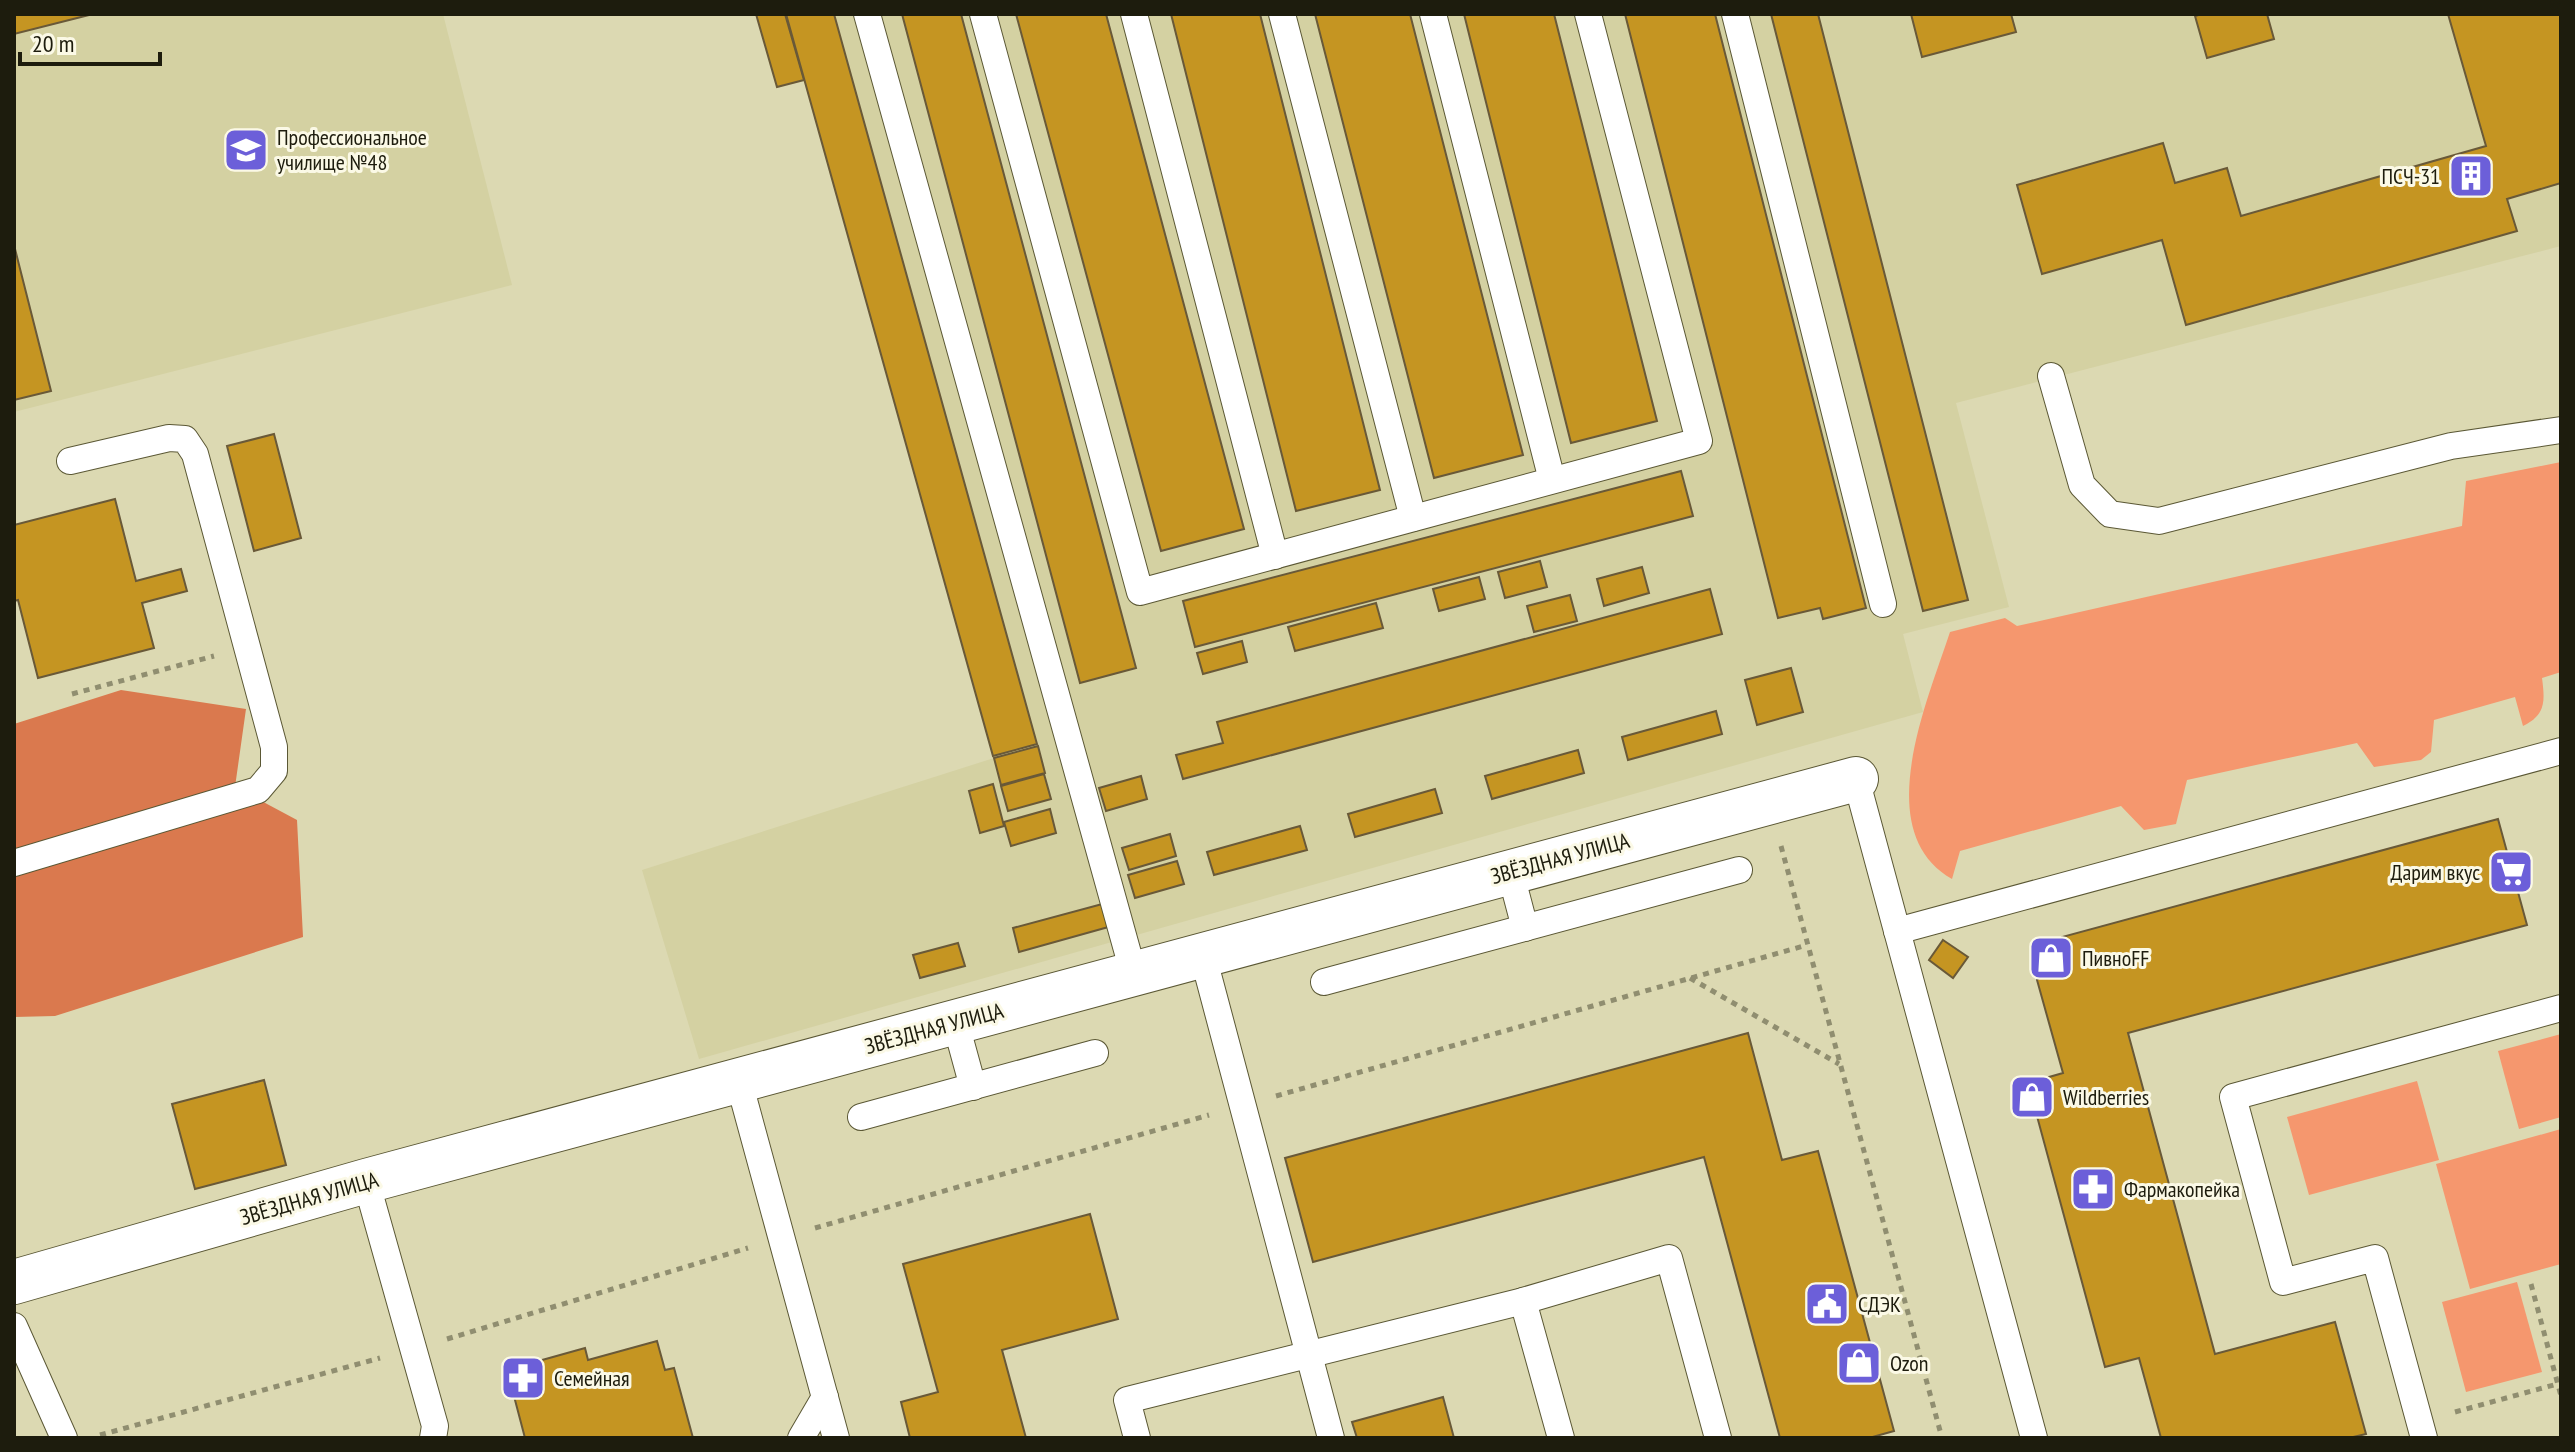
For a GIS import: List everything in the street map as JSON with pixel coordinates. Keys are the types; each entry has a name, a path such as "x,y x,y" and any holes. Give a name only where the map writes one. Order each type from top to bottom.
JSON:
{"street":[{"name":"ЗВЁЗДНАЯ УЛИЦА","path":"14,1282 366,1181 1856,779"}],"lane":[{"path":"867,14 1134,975"},
{"path":"983,14 1140,592 1699,441 1588,14"},
{"path":"1134,14 1275,556"},
{"path":"1282,14 1413,518"},
{"path":"1433,14 1552,480"},
{"path":"1735,14 1883,604"},
{"path":"2051,376 2082,485 2110,514 2159,521 2451,446 2561,430"},
{"path":"14,863 258,790 274,771 274,747 195,454 185,439 169,438 70,461"},
{"path":"1897,931 2561,751"},
{"path":"1856,779 2034,1438"},
{"path":"1324,982 1739,870"},
{"path":"1510,871 1525,928"},
{"path":"1203,956 1240,1106 1331,1438"},
{"path":"2422,1430 2375,1258 2283,1282 2233,1097 2561,1008"},
{"path":"955,1021 973,1087"},
{"path":"861,1117 1095,1053"},
{"path":"739,1082 836,1438"},
{"path":"366,1181 435,1426 433,1438"},
{"path":"1137,1438 1127,1400 1307,1352 1523,1301 1669,1258 1718,1438"},
{"path":"1523,1301 1561,1438"},
{"path":"14,1326 64,1438"},
{"path":"801,1438 825,1397"}],"path":[{"path":"72,694 247,647"},
{"path":"1769,802 1942,1438"},
{"path":"88,1438 413,1349 782,1238 1807,945"},
{"path":"1690,978 1840,1065"},
{"path":"2531,1284 2561,1396"},
{"path":"2422,1430 2559,1384"}],"shaded area":[{"name":"Профессиональное училище №48","path":"14,14 443,14 512,285 14,412"},
{"path":"756,14 2561,14 2561,246 1956,403 2009,607 1903,634 1923,712 699,1059 642,870 994,758 804,81 777,87"},
{"path":"2561,462 2561,672 2542,678 2542,706 2531,722 2523,726 2515,697 2434,720 2431,752 2421,760 2374,767 2357,743 2187,780 2176,824 2144,830 2121,806 1960,851 1952,879 1927,858 1914,830 1909,798 1912,763 1929,693 1950,632 2005,618 2017,626 2462,526 2466,481"},
{"path":"121,690 246,709 235,787 297,820 303,937 55,1016 14,1017 14,724"},
{"path":"2561,1034 2561,1117 2519,1129 2498,1051"},
{"path":"2417,1081 2439,1160 2309,1195 2287,1117"},
{"path":"2561,1129 2561,1264 2470,1289 2436,1164"},
{"path":"2517,1282 2542,1372 2466,1392 2442,1302"}],"building":[{"path":"14,14 93,14 14,34"},
{"path":"756,14 785,14 804,80 777,87"},
{"path":"786,14 834,14 1037,744 993,756"},
{"path":"902,14 961,14 1136,668 1080,683"},
{"path":"1016,14 1106,14 1244,529 1161,551"},
{"path":"1171,14 1260,14 1380,490 1296,511"},
{"path":"1315,14 1410,14 1523,455 1434,478"},
{"path":"1464,14 1554,14 1657,421 1571,443"},
{"path":"1625,14 1715,14 1866,608 1823,619 1820,608 1778,618"},
{"path":"1771,14 1818,14 1968,600 1923,611"},
{"path":"1911,14 2011,14 2016,32 1922,57"},
{"path":"2267,14 2274,39 2207,58 2195,16"},
{"name":"ПСЧ-31","path":"2448,14 2561,14 2561,183 2507,199 2517,231 2186,325 2162,240 2042,274 2017,185 2163,143 2175,183 2227,168 2241,216 2486,146"},
{"path":"14,245 51,391 14,400"},
{"path":"274,434 301,538 254,551 227,446"},
{"path":"1681,471 1693,516 1195,647 1183,601"},
{"path":"115,499 136,581 181,569 187,591 142,603 154,648 38,678 18,600 14,601 14,525"},
{"path":"1540,561 1547,587 1505,598 1498,572"},
{"path":"1642,567 1649,593 1604,606 1597,579"},
{"path":"1479,577 1485,599 1439,611 1433,589"},
{"path":"1710,589 1722,634 1183,779 1176,755 1223,743 1217,722"},
{"path":"1570,595 1577,621 1534,632 1527,606"},
{"path":"1376,603 1383,628 1295,651 1288,627"},
{"path":"1242,641 1247,662 1203,674 1197,653"},
{"path":"1791,668 1803,712 1757,725 1745,680"},
{"path":"1716,711 1722,734 1628,760 1622,737"},
{"path":"1038,746 1045,773 1001,785 994,758"},
{"path":"1578,750 1584,773 1492,799 1485,776"},
{"path":"1044,774 1051,799 1008,811 1001,786"},
{"path":"1141,776 1147,799 1106,811 1099,788"},
{"path":"993,784 1004,826 980,833 969,791"},
{"path":"1435,789 1442,813 1355,837 1348,814"},
{"path":"1050,809 1056,833 1011,846 1004,822"},
{"path":"2498,819 2527,925 2128,1033 2215,1354 2335,1322 2366,1434 2349,1438 2161,1438 2139,1358 2105,1367 2028,1083 2063,1073 2037,980 2062,937"},
{"path":"1300,826 1307,850 1214,875 1207,852"},
{"path":"1170,834 1176,856 1129,870 1122,848"},
{"path":"1177,861 1184,884 1135,898 1128,875"},
{"path":"1106,903 1112,926 1019,952 1013,928"},
{"path":"1943,940 1968,957 1953,978 1929,960"},
{"path":"958,943 965,966 920,978 913,955"},
{"path":"1748,1033 1782,1160 1818,1151 1894,1431 1869,1438 1780,1438 1704,1157 1313,1262 1285,1158"},
{"path":"264,1080 286,1165 195,1189 172,1104"},
{"path":"1090,1214 1118,1319 1002,1350 1026,1438 910,1438 901,1402 938,1392 903,1264"},
{"path":"657,1341 665,1370 674,1368 693,1438 525,1438 510,1381 538,1374 535,1362 585,1348 588,1360"},
{"path":"1443,1397 1454,1438 1357,1438 1352,1422"}],"place":[{"name":"Профессиональное училище №48","path":"246,150"},
{"name":"ПСЧ-31","path":"2471,176"},
{"name":"Дарим вкус","path":"2511,872"},
{"name":"ПивноFF","path":"2051,958"},
{"name":"Wildberries","path":"2032,1097"},
{"name":"Фармакопейка","path":"2093,1189"},
{"name":"СДЭК","path":"1827,1304"},
{"name":"Ozon","path":"1859,1363"},
{"name":"Семейная","path":"523,1378"}]}
